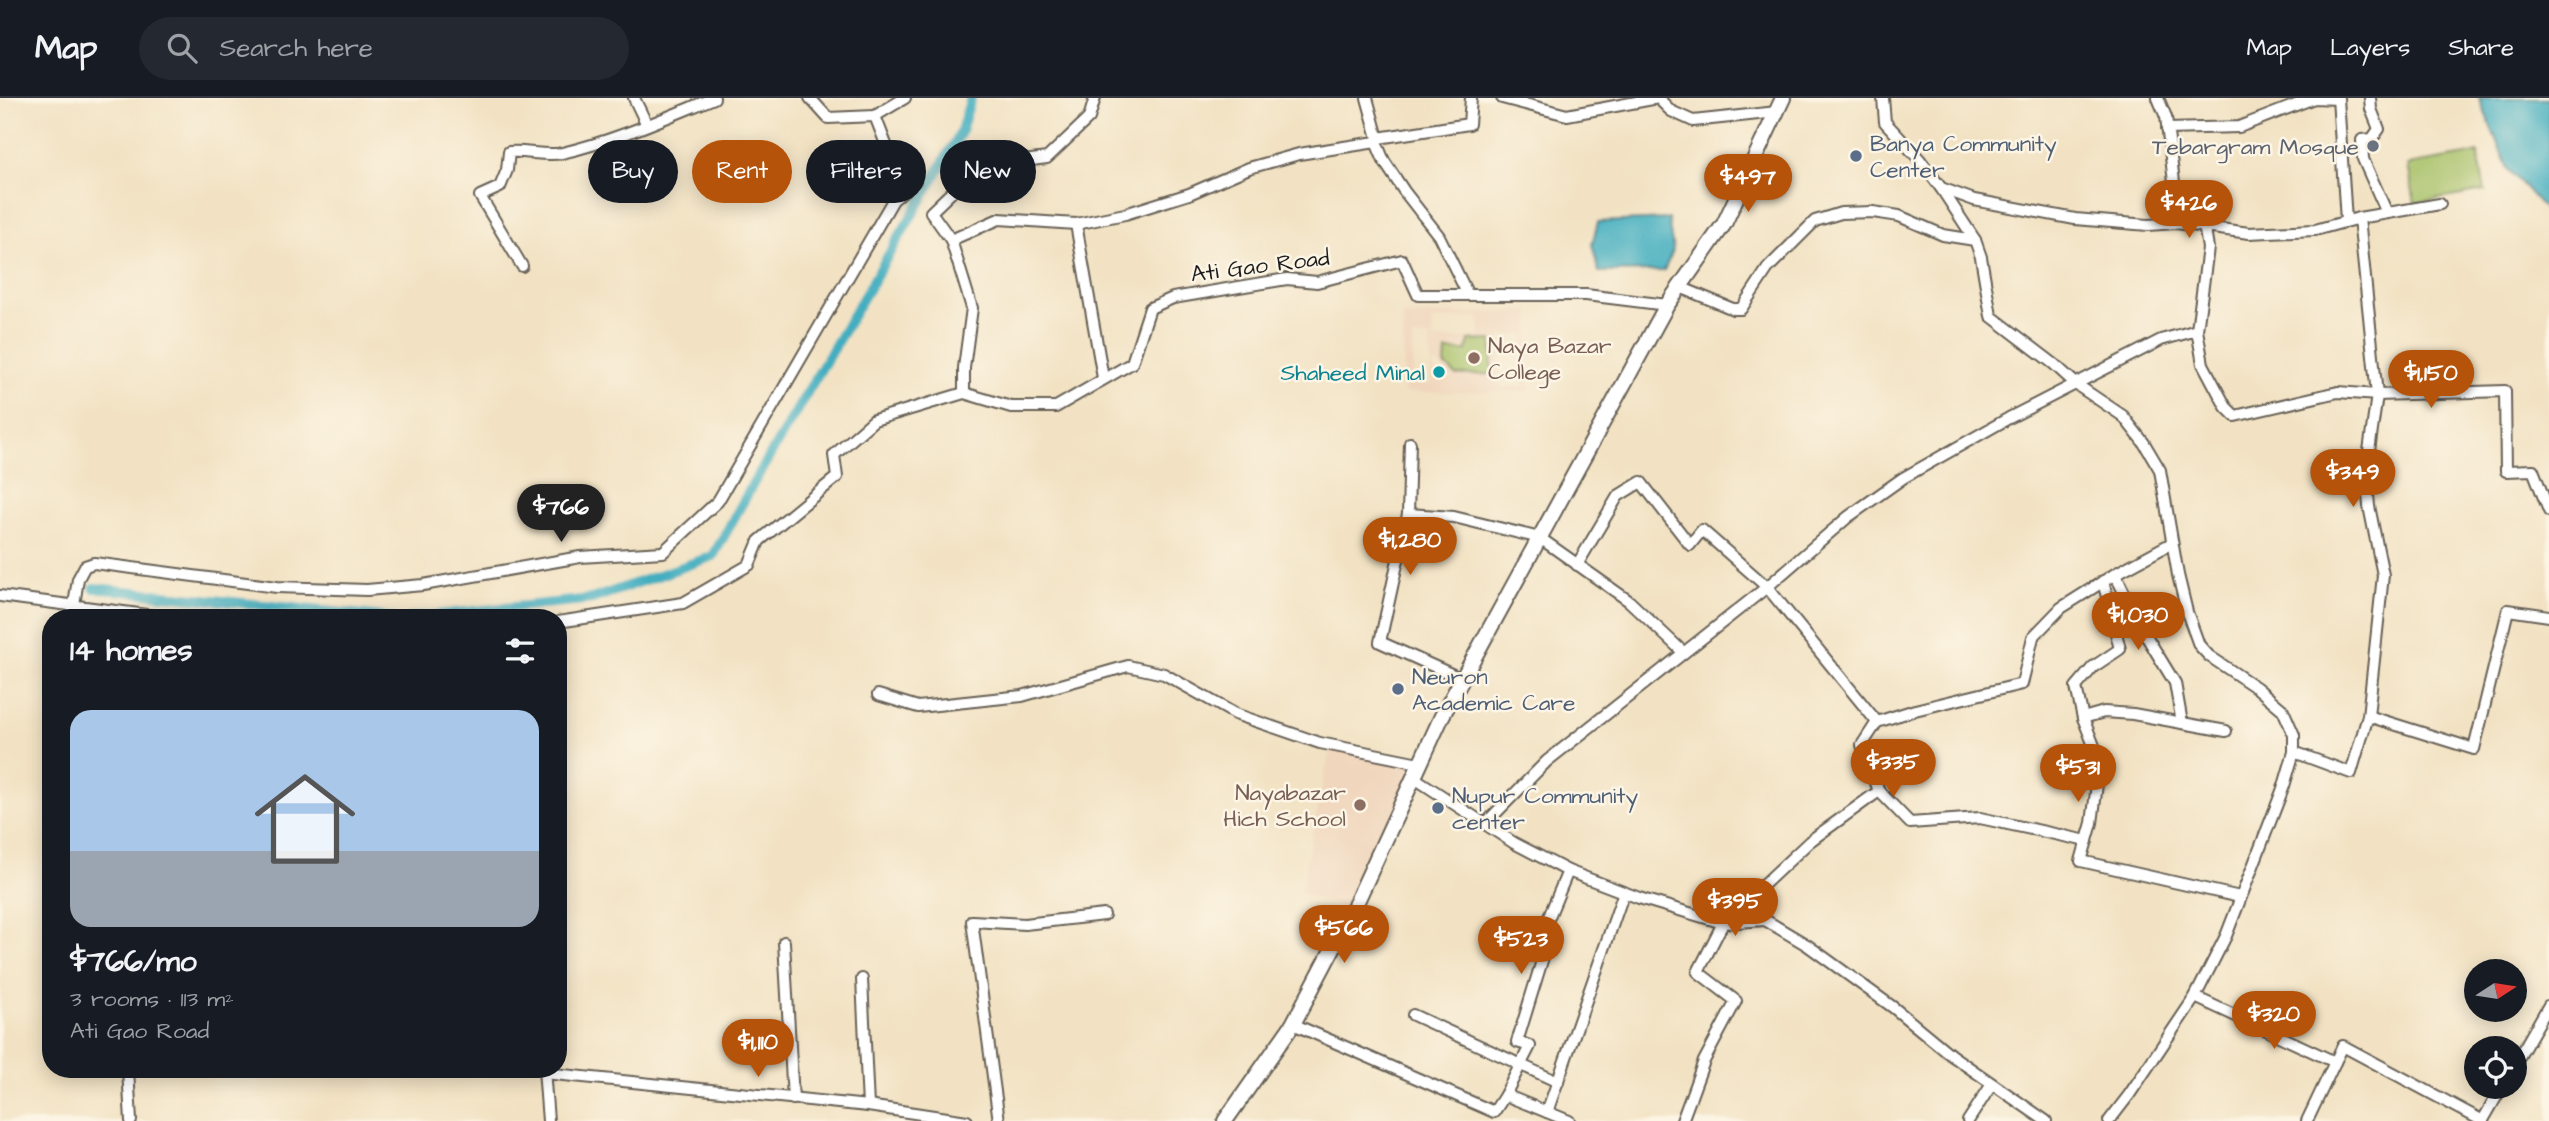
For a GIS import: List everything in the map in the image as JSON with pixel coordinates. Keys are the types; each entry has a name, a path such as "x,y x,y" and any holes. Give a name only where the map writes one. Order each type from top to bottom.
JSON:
{"main road":[{"path":"1228,1120 1293,1024 1352,912 1416,770 1462,679 1667,305 1724,224 1783,98"}],"street":[{"path":"634,98 647,125"},
{"path":"522,266 480,196 500,187 507,170 509,152 522,150 559,155 647,125 714,98"},
{"path":"810,98 828,118 875,116 905,98"},
{"path":"567,621 683,603 749,565 759,541 837,477 834,455 874,420 964,393 964,368 972,308 951,240 931,212 978,167 1047,159 1089,118 1095,98"},
{"path":"1367,98 1384,160 1439,236 1468,295 1586,295 1667,305"},
{"path":"951,240 999,219 1076,224 1125,214 1189,194 1249,169 1299,154 1469,124 1471,98"},
{"path":"1502,98 1567,116 1658,99 1671,111 1693,121 1777,112"},
{"path":"1883,98 1885,122 1920,160 1975,240 1981,257 1992,316 2077,385 2123,416 2149,452 2160,470 2187,612 2199,645 2209,656 2257,688 2283,710 2294,735 2294,751 2284,786 2226,936 2194,997 2161,1049 2109,1121"},
{"path":"2158,98 2166,117 2175,191 2181,205 2204,225 2208,248 2197,330 2203,365 2226,407 2235,416 2338,392 2377,395 2505,391 2506,471 2533,470 2549,511"},
{"path":"2167,130 2239,127 2314,98 2338,98 2346,221"},
{"path":"2370,98 2371,109 2379,129 2372,139 2362,140 2363,159 2386,214"},
{"path":"73,609 78,579 85,565 94,564 277,587 367,590 423,585 580,557 663,552 718,501 893,200 915,181 887,147 875,116"},
{"path":"1941,188 1974,200 2075,219 2148,225 2204,225 2249,233 2315,230 2359,218 2440,204"},
{"path":"1680,287 1733,309 1741,309 1769,268 1815,221 1841,213 1873,212 1899,216 1943,235 1975,240"},
{"path":"2294,751 2351,772 2368,716 2384,575 2369,506 2366,471 2377,395 2359,218"},
{"path":"1076,224 1102,378"},
{"name":"Ati Gao Road","path":"964,393 1011,407 1056,407 1132,363 1150,308 1173,298 1287,279 1317,282 1402,260 1418,295 1468,295"},
{"path":"1485,824 1547,761 1767,587 1848,517 1903,478 2010,418 2161,340 2197,330"},
{"path":"1410,443 1408,514 1380,642 1462,679"},
{"path":"1577,565 1618,496 1641,482 1690,545 1702,530 1767,587 1877,722"},
{"path":"1408,514 1454,517 1540,538 1629,601 1683,652"},
{"path":"2087,841 1980,818 1910,823 1879,791 1862,745 1877,722 2022,684 2033,637 2061,608 2172,543"},
{"path":"2115,574 2142,629 2175,683 2182,723"},
{"path":"2104,581 2120,649 2093,667 2076,687 2083,718 2100,761 2092,824 2081,861 2241,897"},
{"path":"0,596 103,609"},
{"path":"2368,716 2474,749 2508,610 2549,616"},
{"path":"878,695 918,706 1022,696 1128,666 1164,674 1235,714 1321,743 1416,770 1485,824 1514,843 1568,871 1723,923 1765,920 1807,946 2046,1121"},
{"path":"2083,718 2104,712 2133,714 2226,731"},
{"path":"1682,1121 1704,1061 1736,1001 1698,972 1723,923 1810,841 1879,791"},
{"path":"1293,1024 1491,1116 1530,1046 1517,1042 1544,954 1536,948 1568,871"},
{"path":"1547,1112 1624,892"},
{"path":"999,1121 972,921 1025,924 1104,915"},
{"path":"784,942 793,1098"},
{"path":"862,979 868,1106"},
{"path":"2194,997 2335,1062"},
{"path":"2527,1043 2549,1005"},
{"path":"1413,1015 1558,1082"},
{"path":"2307,1121 2343,1046 2483,1121 2495,1099"},
{"path":"567,1073 868,1106 905,1116 967,1121"},
{"path":"129,1078 131,1121"},
{"path":"545,1078 548,1121"},
{"path":"1968,1121 1992,1084"},
{"path":"1505,1095 1569,1121"}],"shaded area":[{"path":"1530,311 1529,391 1404,393 1403,316","holes":["1479,317 1480,337 1433,340 1432,320","1500,335 1523,335 1523,387 1500,387","1412,337 1430,337 1431,384 1413,384","1433,363 1441,366 1452,379 1436,380"]},
{"name":"Nayabazar Hich School","path":"1331,745 1419,763 1352,912 1300,893"}],"green space":[{"path":"2478,153 2485,191 2415,203 2408,165"},
{"path":"1492,340 1492,374 1456,375 1445,365 1446,351 1467,351 1469,341"}],"water":[{"path":"2479,98 2549,98 2549,214 2508,169"},
{"path":"1668,219 1673,250 1664,271 1599,272 1592,244 1598,222"}],"waterway":[{"path":"496,609 592,599 713,556 960,134 971,98"},
{"path":"94,588 303,609"}],"place":[{"name":"Tebargram Mosque","path":"2373,146"},
{"name":"Banya Community Center","path":"1856,156"},
{"name":"Naya Bazar College","path":"1474,358"},
{"name":"Shaheed Minal","path":"1439,372"},
{"name":"Neuron Academic Care","path":"1398,689"},
{"name":"Nayabazar Hich School","path":"1360,805"},
{"name":"Nupur Community center","path":"1438,808"}]}
